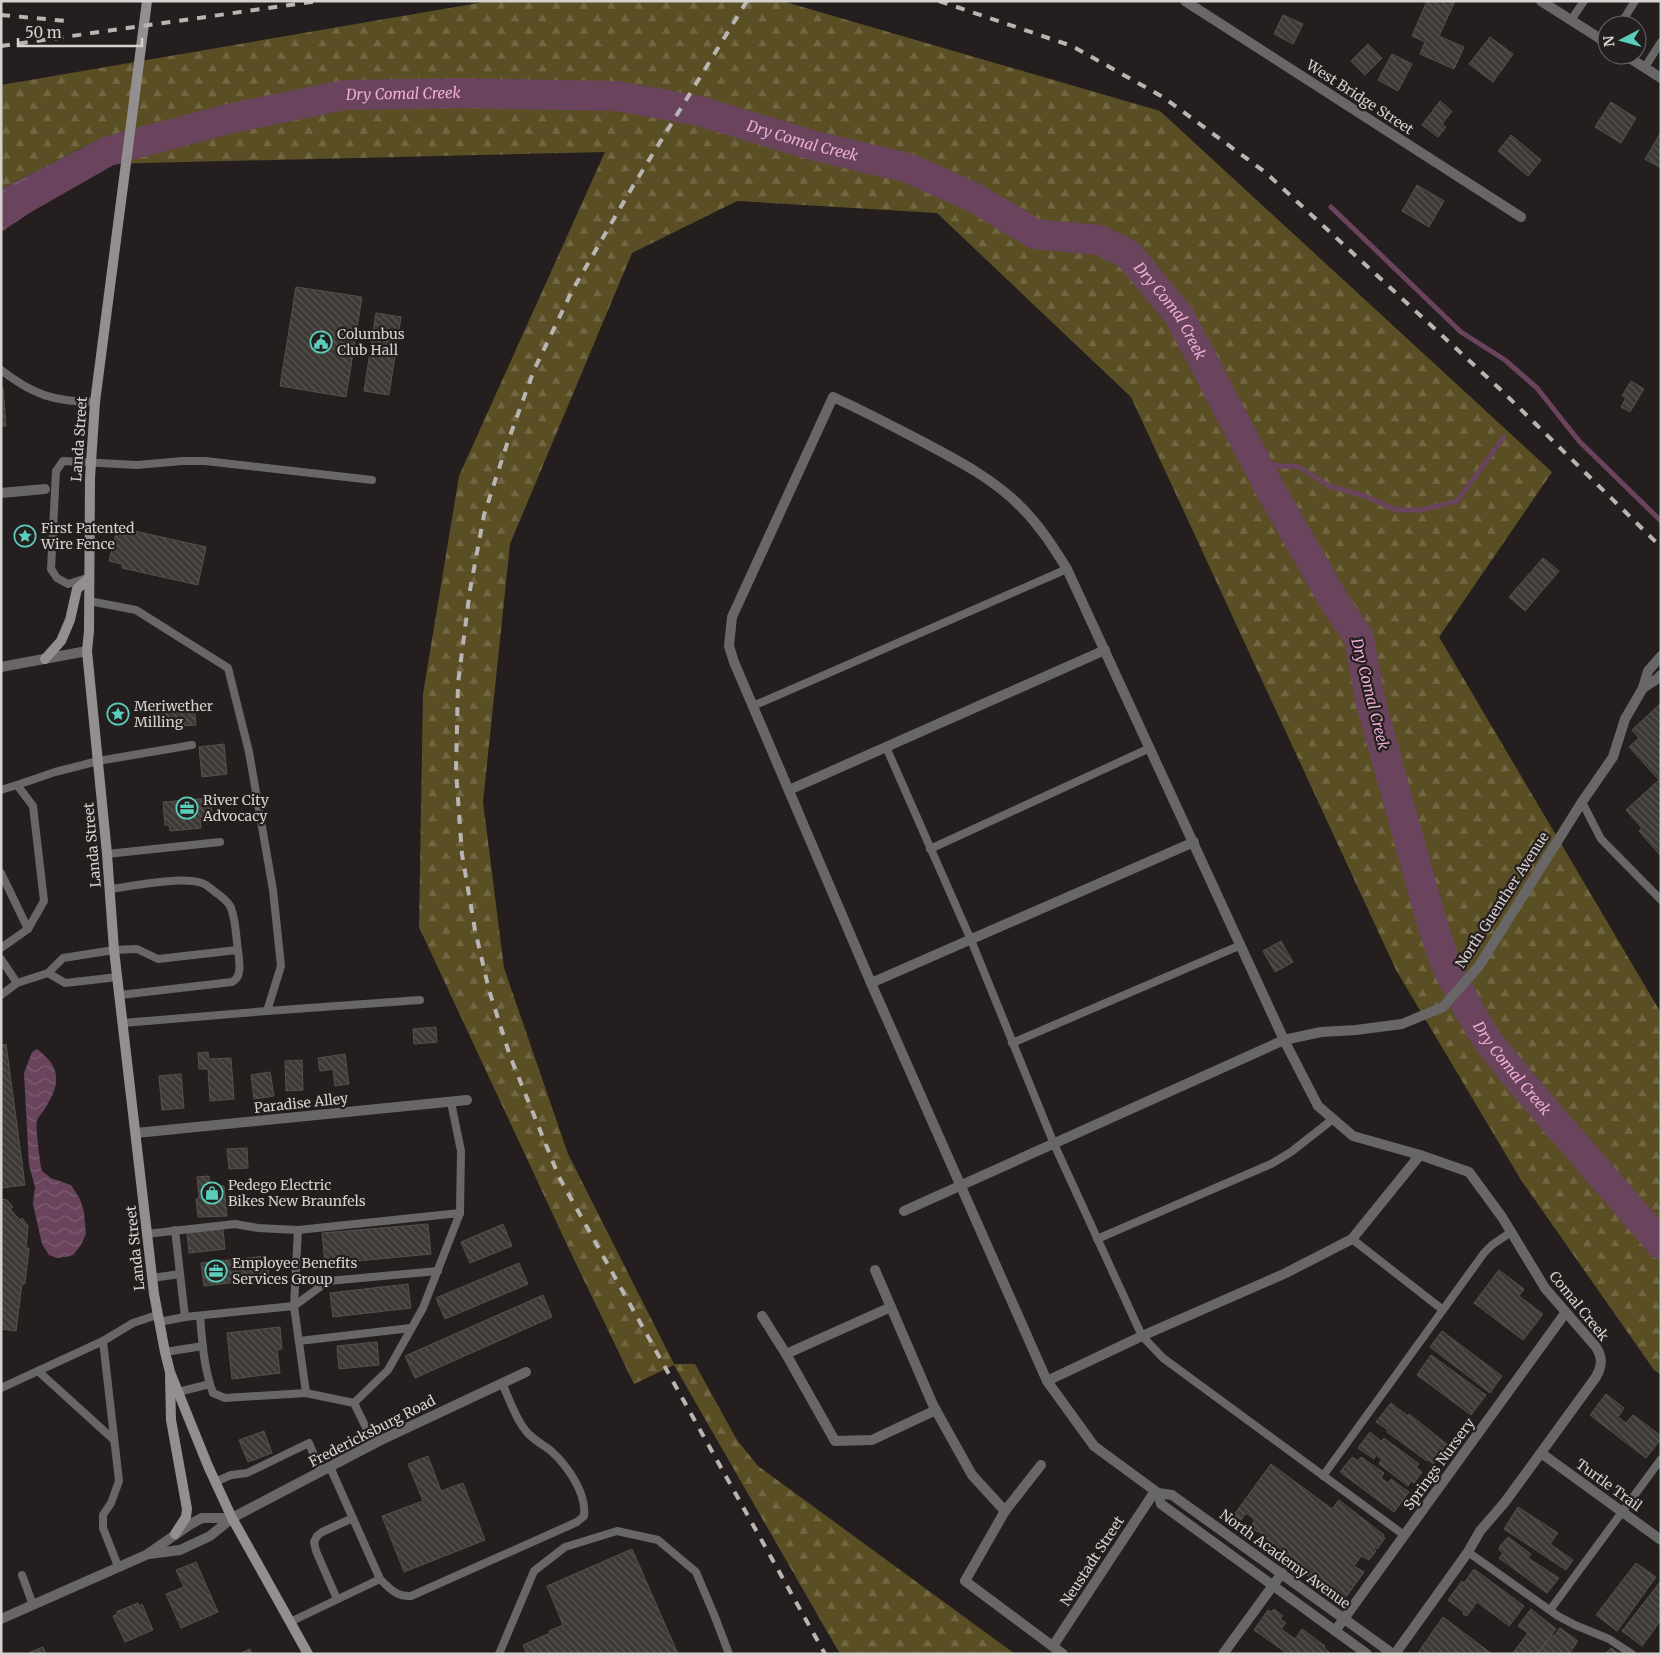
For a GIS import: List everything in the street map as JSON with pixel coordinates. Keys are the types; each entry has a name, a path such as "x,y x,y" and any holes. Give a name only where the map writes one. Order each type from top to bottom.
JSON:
{"main road":[{"name":"Landa Street","path":"147,1 95,402 91,462 87,651 107,854 114,950 146,1234 158,1319 174,1393 174,1439 187,1509 186,1517 176,1534"},
{"path":"45,658 61,641 70,620 77,588 89,578"},
{"path":"174,1393 232,1518 308,1654"}],"street":[{"name":"West Bridge Street","path":"1185,1 1521,216"},
{"path":"1541,1 1597,37"},
{"path":"1641,65 1661,78"},
{"name":"Comal Creek","path":"752,706 734,662 730,646 732,617 833,397 943,453 987,479 1022,508 1050,541 1067,569 1284,1040 1318,1106 1353,1136 1420,1155 1469,1172 1502,1216 1544,1288 1600,1355 1602,1363 1596,1377 1541,1453"},
{"path":"1,493 45,490"},
{"path":"789,790 1105,650"},
{"path":"1,667 87,651"},
{"name":"North Guenther Avenue","path":"904,1210 1284,1040 1321,1032 1402,1024 1442,1007 1479,966 1546,858 1613,757 1625,720 1643,688 1648,671 1661,656"},
{"name":"North Guenther Avenue","path":"1643,688 1661,675"},
{"path":"752,706 1047,1381 1094,1446 1157,1492"},
{"path":"872,983 1194,842"},
{"name":"Paradise Alley","path":"136,1133 467,1100"},
{"path":"1047,1381 1142,1336 1286,1273 1352,1239 1420,1155"},
{"path":"876,1270 936,1410 972,1475 1005,1511"},
{"path":"786,1354 891,1307"},
{"name":"Springs Nursery","path":"1335,1631 1566,1312"},
{"path":"762,1316 835,1440 872,1440 936,1410"},
{"name":"Fredericksburg Road","path":"1,1619 118,1566 146,1555 180,1550 210,1536 232,1518 374,1444 526,1372"},
{"path":"1394,1654 1468,1552 1480,1531 1505,1502 1541,1453"},
{"name":"Turtle Trail","path":"1541,1453 1661,1540"},
{"path":"1042,1466 1005,1511 965,1581 1063,1654"},
{"name":"North Academy Avenue","path":"1157,1492 1172,1495 1394,1654"},
{"name":"North Academy Avenue","path":"1157,1492 1162,1504 1367,1654"},
{"name":"Neustadt Street","path":"1053,1646 1157,1492"},
{"name":"Fredericksburg Road","path":"146,1555 202,1518 232,1518"},
{"path":"1223,1654 1282,1573"}],"lane":[{"path":"1571,20 1584,1"},
{"path":"1626,15 1635,1"},
{"path":"1644,67 1661,42"},
{"path":"1,370 45,397 70,402 95,402"},
{"path":"89,578 68,584 57,578 51,569 56,471 63,461 137,465 204,461 372,480"},
{"path":"752,706 1067,569"},
{"path":"89,601 136,610 228,668 250,752 273,890 281,966 267,1011"},
{"path":"1,790 54,772 98,761 192,745"},
{"path":"886,747 971,940 1054,1144 1142,1336 1163,1358 1404,1535"},
{"path":"930,849 1150,748"},
{"path":"1,948 28,929 44,901 33,806 17,785"},
{"path":"1582,802 1601,839 1661,900"},
{"path":"107,854 220,842"},
{"path":"1,873 28,929"},
{"path":"110,889 172,881 192,881 204,884 226,900 230,906 238,950 239,975 232,982 120,995"},
{"path":"1012,1043 1241,944"},
{"path":"1,995 17,983 48,973 62,958 114,950 137,949 158,959 238,950"},
{"path":"1,959 17,983"},
{"path":"48,973 65,983 118,978"},
{"path":"123,1023 420,1000"},
{"path":"354,1403 388,1370 423,1308 460,1213 461,1151 451,1102"},
{"path":"1097,1239 1272,1164 1291,1152 1333,1119"},
{"path":"146,1234 235,1224 258,1228 298,1230 460,1213"},
{"path":"175,1230 185,1317"},
{"path":"298,1230 294,1306 306,1393"},
{"path":"1323,1476 1487,1250 1511,1232"},
{"path":"1352,1239 1444,1310"},
{"path":"1,1388 103,1341 133,1323 294,1306 328,1281 438,1271"},
{"path":"152,1278 180,1274"},
{"path":"200,1316 203,1346 213,1393 225,1398 306,1393 354,1403"},
{"path":"299,1341 411,1328"},
{"path":"103,1341 119,1481 111,1503 103,1515 103,1528 118,1566"},
{"path":"165,1352 203,1346"},
{"path":"38,1370 114,1440"},
{"path":"215,1482 231,1475 247,1473 309,1443 326,1469 353,1518 380,1580 393,1591 403,1596 411,1596 578,1522 584,1516 585,1508 566,1467 551,1451 526,1432 502,1383"},
{"path":"174,1393 210,1384"},
{"path":"354,1403 374,1444"},
{"path":"1550,1610 1661,1459"},
{"path":"337,1599 316,1551 314,1542 322,1532 353,1518"},
{"path":"499,1654 534,1571 566,1547 617,1531 658,1540 696,1572 716,1617 729,1654"},
{"path":"1468,1552 1550,1610 1575,1625 1609,1639 1632,1654"},
{"path":"22,1576 33,1605"},
{"path":"290,1622 380,1580"}],"green space":[{"path":"490,1 782,1 1160,111 1552,472 1439,637 1661,1013 1661,1375 1654,1370 1521,1180 1396,970 1131,397 937,213 737,201 632,253 510,544 483,802 504,968 568,1154 674,1364 695,1364 737,1440 758,1466 1015,1654 840,1654 674,1365 634,1384 419,927 423,694 459,476 605,152 103,164 100,139 1,189 1,85"}],"water":[{"path":"100,139 103,164 1,232 1,189"},
{"path":"37,1049 51,1062 56,1076 56,1083 51,1098 37,1120 41,1168 51,1178 71,1185 80,1199 84,1212 86,1234 81,1245 73,1255 66,1257 57,1258 49,1255 42,1244 33,1204 35,1187 29,1165 24,1073 32,1052"}],"building":[{"path":"1427,1 1455,1 1439,36 1464,47 1454,69 1420,54 1425,42 1412,36"},
{"path":"1283,15 1303,24 1293,44 1274,34"},
{"path":"1490,37 1513,54 1493,82 1469,64"},
{"path":"1368,44 1382,58 1365,75 1351,61"},
{"path":"1392,54 1412,64 1398,91 1378,80"},
{"path":"1440,101 1452,111 1442,124 1446,127 1438,137 1422,125"},
{"path":"1611,102 1636,118 1621,143 1595,127"},
{"path":"1661,132 1661,168 1645,159"},
{"path":"1511,135 1541,160 1528,176 1498,151"},
{"path":"1417,185 1444,201 1429,227 1402,211"},
{"name":"Columbus Club Hall","path":"296,287 362,297 346,397 280,386"},
{"path":"376,313 401,317 389,395 364,391"},
{"path":"1631,381 1644,389 1630,412 1621,407 1626,398 1622,396"},
{"path":"1,388 3,388 6,426 1,426"},
{"path":"130,530 206,547 198,585 122,568 122,564 109,561 116,533 128,536"},
{"path":"1543,558 1559,571 1525,611 1509,597"},
{"path":"1661,703 1661,852 1659,854 1639,831 1642,828 1626,810 1659,780 1629,747 1639,738 1632,730"},
{"path":"194,705 196,725 155,728 154,708"},
{"path":"224,744 227,774 202,777 199,747"},
{"path":"210,798 212,816 200,817 201,828 170,831 169,825 165,825 163,802"},
{"path":"1281,941 1293,962 1275,972 1263,951"},
{"path":"436,1027 437,1042 414,1044 413,1029"},
{"path":"6,1044 25,1185 1,1188 1,1045"},
{"path":"208,1052 209,1059 231,1058 234,1099 210,1101 208,1069 199,1069 198,1053"},
{"path":"345,1054 349,1084 335,1086 333,1069 320,1071 318,1058"},
{"path":"302,1060 303,1090 286,1091 285,1061"},
{"path":"270,1072 274,1096 254,1099 251,1075"},
{"path":"181,1074 184,1108 162,1110 159,1076"},
{"path":"247,1148 248,1168 229,1169 227,1149"},
{"name":"Pedego Electric Bikes New Braunfels","path":"209,1176 210,1187 224,1186 227,1216 198,1217 196,1199 199,1198 197,1177"},
{"path":"1,1199 7,1200 13,1207 10,1209 20,1220 22,1218 28,1226 26,1248 29,1248 25,1284 22,1284 16,1331 1,1329"},
{"path":"428,1224 431,1254 325,1264 322,1233"},
{"path":"503,1224 512,1246 470,1263 461,1242"},
{"path":"223,1229 225,1249 189,1253 187,1233"},
{"path":"266,1256 269,1278 204,1286 201,1263"},
{"path":"519,1263 528,1284 445,1319 436,1298"},
{"path":"1499,1270 1524,1289 1519,1296 1543,1314 1523,1340 1474,1303"},
{"path":"408,1284 411,1308 333,1317 330,1293"},
{"path":"543,1295 552,1317 415,1378 405,1356"},
{"path":"280,1327 282,1349 277,1350 280,1373 232,1379 227,1333"},
{"path":"1442,1331 1502,1376 1490,1393 1430,1347"},
{"path":"377,1342 379,1365 339,1369 337,1346"},
{"path":"1431,1355 1486,1395 1471,1415 1417,1375"},
{"path":"1606,1394 1624,1408 1618,1417 1626,1423 1633,1415 1661,1436 1661,1439 1646,1458 1590,1415"},
{"path":"1391,1403 1408,1416 1409,1414 1448,1445 1434,1464 1427,1461 1376,1422"},
{"path":"264,1431 272,1453 248,1462 239,1440"},
{"path":"1370,1432 1381,1441 1384,1438 1419,1464 1416,1467 1422,1472 1414,1483 1411,1481 1408,1486 1379,1464 1382,1459 1376,1455 1374,1459 1358,1448"},
{"path":"428,1456 441,1491 463,1483 485,1540 404,1572 382,1516 423,1501 408,1464"},
{"path":"1352,1457 1358,1461 1361,1457 1384,1473 1381,1478 1388,1483 1391,1479 1409,1492 1394,1512 1340,1472"},
{"path":"1271,1464 1332,1509 1339,1500 1384,1535 1383,1537 1385,1538 1377,1549 1375,1547 1376,1551 1369,1560 1361,1556 1354,1566 1364,1572 1346,1597 1339,1598 1293,1565 1296,1560 1288,1554 1287,1556 1273,1542 1272,1544 1258,1531 1250,1527 1255,1520 1246,1513 1241,1520 1234,1515"},
{"path":"1518,1507 1558,1533 1550,1544 1573,1560 1566,1570 1504,1529"},
{"path":"1508,1537 1531,1554 1528,1558 1559,1578 1547,1593 1499,1558 1503,1553 1499,1550 1500,1546"},
{"path":"632,1549 678,1654 527,1654 523,1645 563,1625 547,1586"},
{"path":"196,1562 218,1612 181,1628 166,1594 184,1587 176,1570"},
{"path":"1636,1563 1656,1577 1617,1631 1596,1615"},
{"path":"1474,1569 1524,1606 1509,1626 1477,1602 1467,1616 1448,1600"},
{"path":"1660,1582 1661,1620 1642,1646 1622,1631"},
{"path":"138,1603 139,1606 142,1604 153,1630 125,1642 113,1616 118,1614 116,1612"},
{"path":"1274,1609 1283,1616 1280,1619 1286,1623 1281,1629 1295,1639 1302,1629 1325,1646 1324,1648 1329,1652 1327,1654 1288,1654 1254,1630 1268,1610 1271,1612"},
{"path":"1531,1609 1556,1629 1537,1654 1512,1654 1528,1633 1518,1626"},
{"path":"1443,1617 1492,1654 1417,1654"},
{"path":"1560,1628 1578,1641 1569,1654 1538,1654 1552,1635 1554,1636"},
{"path":"43,1647 46,1654 26,1654"},
{"path":"1611,1648 1619,1654 1605,1654"},
{"path":"250,1649 252,1654 239,1654"}],"waterway":[{"name":"Dry Comal Creek","path":"1,212 108,151 232,118 344,95 460,93 617,96 699,111 815,146 908,168 975,198 1035,234 1099,240 1128,254 1179,315 1270,489 1336,604 1359,638 1370,700 1432,923 1446,965 1470,1012 1490,1044 1521,1082 1661,1244"},
{"path":"1331,207 1461,332 1505,360 1537,388 1579,441 1661,521"},
{"path":"1257,464 1299,467 1329,486 1365,496 1396,510 1421,510 1457,501 1504,437"}],"railway":[{"path":"1,46 318,1"},
{"path":"747,1 633,186 572,291 534,370 484,515 470,590 458,683 456,771 462,854 475,930 489,990 510,1056 559,1177 825,1654"},
{"path":"939,1 1072,46 1163,97 1265,172 1501,390 1661,547"},
{"path":"1,15 67,21"}],"place":[{"name":"Columbus Club Hall","path":"321,342"},
{"name":"First Patented Wire Fence","path":"25,536"},
{"name":"Meriwether Milling","path":"118,714"},
{"name":"River City Advocacy","path":"187,808"},
{"name":"Pedego Electric Bikes New Braunfels","path":"212,1193"},
{"name":"Employee Benefits Services Group","path":"216,1271"}]}
